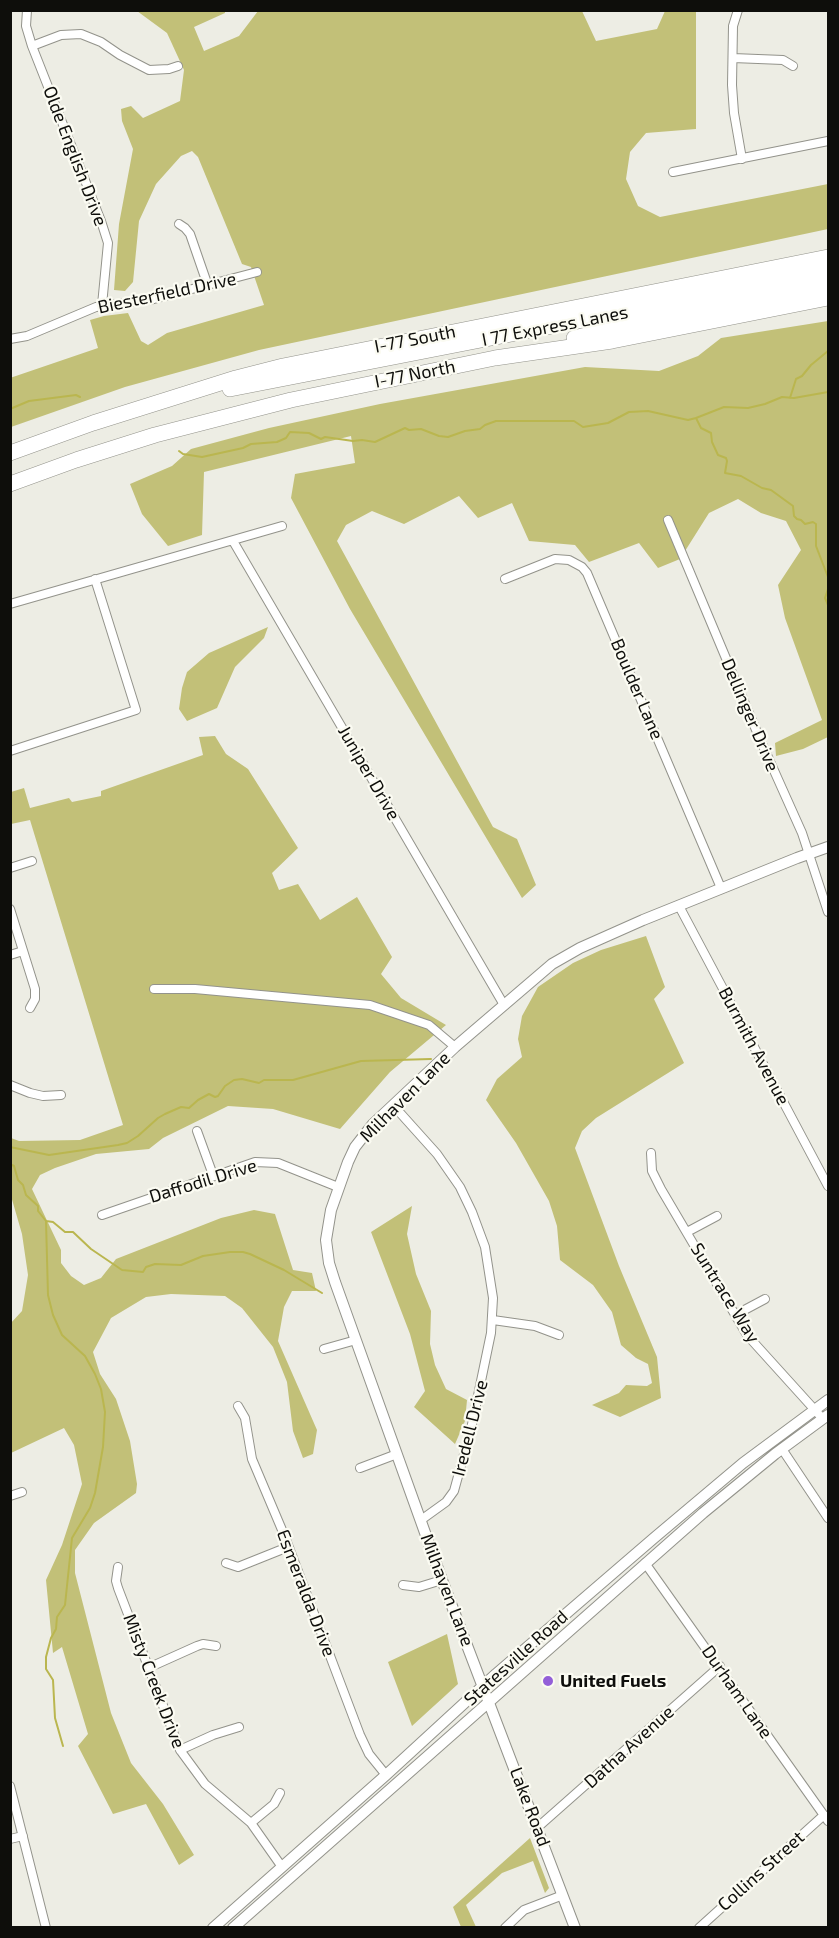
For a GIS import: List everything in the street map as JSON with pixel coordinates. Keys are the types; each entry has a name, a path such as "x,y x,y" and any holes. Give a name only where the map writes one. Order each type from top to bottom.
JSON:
{"highway":[{"name":"I-77 South","path":"10,453 93,423 236,378 292,364 828,257"},
{"name":"I 77 Express Lanes","path":"174,399 314,374 828,269"},
{"name":"I 77 Express Lanes","path":"495,358 610,329 828,284"},
{"name":"I-77 North","path":"10,484 119,446 233,413 495,358 612,341 828,298"}],"main road":[{"name":"Milhaven Lane","path":"483,1687 335,1282 326,1250 326,1233 338,1187 355,1147 373,1124 455,1047 540,973 561,958 721,888 828,848"},
{"name":"Statesville Road","path":"213,1928 483,1687 705,1494 828,1400"},
{"name":"Statesville Road","path":"233,1928 703,1513 782,1449 826,1417"},
{"name":"Lake Road","path":"483,1687 575,1928"}],"street":[{"name":"Olde English Drive","path":"27,10 26,26 32,46 108,243 102,305"},
{"path":"738,10 733,26 734,113 742,159"},
{"path":"32,46 61,35 81,34 101,42 120,55 150,70 178,66"},
{"path":"733,58 776,59 793,66"},
{"path":"673,172 828,141"},
{"path":"178,224 189,234 208,286"},
{"name":"Biesterfield Drive","path":"10,339 27,336 102,305 154,299 257,272"},
{"name":"Dellinger Drive","path":"668,520 802,833 828,912"},
{"path":"10,604 282,526"},
{"name":"Juniper Drive","path":"233,541 504,1005"},
{"name":"Boulder Lane","path":"505,579 547,561 562,559 575,562 587,573 721,888"},
{"path":"10,750 136,711 95,579"},
{"path":"10,868 32,861"},
{"name":"Burmith Avenue","path":"679,906 828,1186"},
{"path":"10,909 35,989 35,999 30,1008"},
{"path":"10,955 23,951"},
{"path":"154,989 195,989 370,1005 429,1024 455,1047"},
{"path":"10,1085 43,1096 61,1095"},
{"name":"Iredell Drive","path":"393,1105 452,1174 472,1212 488,1258 493,1298 493,1320 471,1429 454,1491 446,1502 421,1520"},
{"path":"197,1131 213,1175"},
{"name":"Suntrace Way","path":"651,1153 652,1171 735,1316 752,1341 815,1409 826,1417"},
{"name":"Daffodil Drive","path":"102,1215 255,1162 272,1162 338,1187"},
{"path":"687,1232 717,1216"},
{"path":"735,1316 765,1299"},
{"path":"493,1320 535,1326 559,1335"},
{"path":"324,1350 356,1340"},
{"name":"Esmeralda Drive","path":"238,1406 245,1419 252,1459 360,1736 369,1754 386,1775"},
{"path":"782,1449 828,1518"},
{"path":"360,1468 397,1454"},
{"path":"10,1496 22,1492"},
{"path":"226,1563 237,1567 288,1547"},
{"name":"Durham Lane","path":"645,1563 826,1818"},
{"name":"Misty Creek Drive","path":"118,1567 116,1581 118,1588 180,1750 205,1784 251,1823 282,1867"},
{"path":"404,1585 419,1587 442,1580"},
{"path":"148,1668 203,1644 216,1646"},
{"name":"Datha Avenue","path":"538,1827 720,1666"},
{"path":"180,1750 213,1735 239,1727"},
{"path":"10,1786 46,1928"},
{"path":"251,1823 274,1804 280,1793"},
{"name":"Collins Street","path":"699,1928 826,1818"},
{"path":"10,1839 22,1836"},
{"path":"508,1926 524,1910 563,1895"}],"shaded area":[{"path":"137,11 225,11 194,27 204,51 239,36 258,11 582,11 596,41 657,29 665,11 696,11 696,129 646,133 630,152 626,179 638,206 660,217 828,184 828,229 259,350 125,387 11,427 10,378 98,348 90,320 128,313 141,341 148,345 167,333 264,305 251,267 242,264 198,157 192,151 181,156 156,184 139,221 133,282 125,291 114,290 119,224 133,149 122,121 121,109 131,106 143,118 180,101 184,70 167,33"},
{"path":"828,321 828,737 803,749 776,756 775,743 822,720 785,618 778,585 801,550 786,521 761,513 738,499 709,513 680,559 658,568 639,543 589,562 575,545 529,541 512,503 478,518 459,496 404,524 372,511 346,525 337,541 493,827 517,839 536,885 522,898 350,609 291,498 295,474 355,463 351,436 204,472 202,535 168,546 142,514 130,484 172,466 191,449 269,428 380,404 585,367 659,371 698,356 721,338"},
{"path":"268,627 264,638 235,667 217,708 187,721 179,709 187,672 209,653"},
{"path":"215,736 226,754 248,769 298,848 272,873 279,890 298,884 320,920 357,897 392,957 381,974 401,998 446,1025 390,1072 340,1129 273,1109 228,1106 163,1138 149,1149 96,1154 55,1168 40,1175 32,1189 61,1250 61,1263 71,1276 84,1285 101,1278 116,1259 221,1218 254,1210 275,1214 293,1270 312,1273 316,1291 292,1291 284,1307 278,1341 317,1430 313,1454 303,1458 293,1431 287,1382 273,1347 242,1308 225,1296 171,1294 146,1297 111,1318 93,1352 100,1374 116,1399 130,1441 137,1484 136,1493 94,1523 75,1550 75,1573 111,1713 131,1763 163,1804 194,1855 179,1865 146,1804 113,1814 78,1746 88,1734 62,1647 53,1653 46,1580 62,1545 82,1484 74,1445 64,1428 11,1453 10,1324 22,1311 28,1275 22,1234 11,1196 11,1138 19,1141 80,1140 123,1125 30,820 11,824 11,792 24,788 30,808 69,798 72,802 101,796 101,791 203,755 199,737"},
{"path":"646,936 665,987 654,999 684,1063 596,1118 582,1131 575,1148 619,1266 657,1357 661,1398 620,1417 592,1405 619,1393 626,1385 647,1386 652,1383 648,1364 636,1358 621,1345 612,1312 593,1285 560,1260 557,1226 549,1201 516,1143 486,1100 497,1079 522,1057 518,1039 522,1016 538,987 573,963 601,950"},
{"path":"412,1206 407,1234 416,1274 431,1311 430,1344 435,1365 446,1389 467,1400 465,1421 455,1444 414,1407 425,1391 410,1334 371,1232"},
{"path":"447,1634 458,1684 412,1726 388,1662"},
{"path":"530,1838 549,1888 545,1893 533,1861 502,1873 466,1905 476,1927 461,1927 453,1907"}],"waterway":[{"path":"790,398 796,379 828,351"},
{"path":"179,451 183,454 202,457 243,448 251,444 277,442 286,438 290,432 309,433 321,439 325,437 375,442 405,428 421,429 448,437 480,429 496,421 574,421 583,427 608,423 629,412 648,411 688,420 724,407 748,408 782,397 794,398 828,392"},
{"path":"10,409 29,401 76,395 80,397"},
{"path":"696,418 701,428 711,433 718,455 726,458 725,473 741,476 762,488 771,490 793,506 794,516 797,519 805,524 813,522 816,524 816,546 828,577"},
{"path":"828,589 825,598 828,605"},
{"path":"10,1147 49,1155 118,1145 127,1143 138,1136 165,1114 181,1107 189,1108 209,1094 218,1096 225,1086 234,1080 242,1079 259,1083 264,1080 293,1080 361,1061 431,1059"},
{"path":"10,1164 14,1166 26,1195 38,1206 38,1211 46,1221 53,1222 65,1232 73,1232 91,1249 122,1270 143,1272 146,1267 155,1264 181,1265 203,1256 243,1252 284,1270 322,1293"},
{"path":"46,1221 48,1295 53,1315 62,1335 85,1356 95,1374 101,1389 105,1412 103,1447 95,1493 90,1508 72,1538 65,1605 57,1617 56,1629 46,1657 46,1669 53,1680 55,1718 63,1746"}],"place":[{"name":"United Fuels","path":"548,1681"}]}
